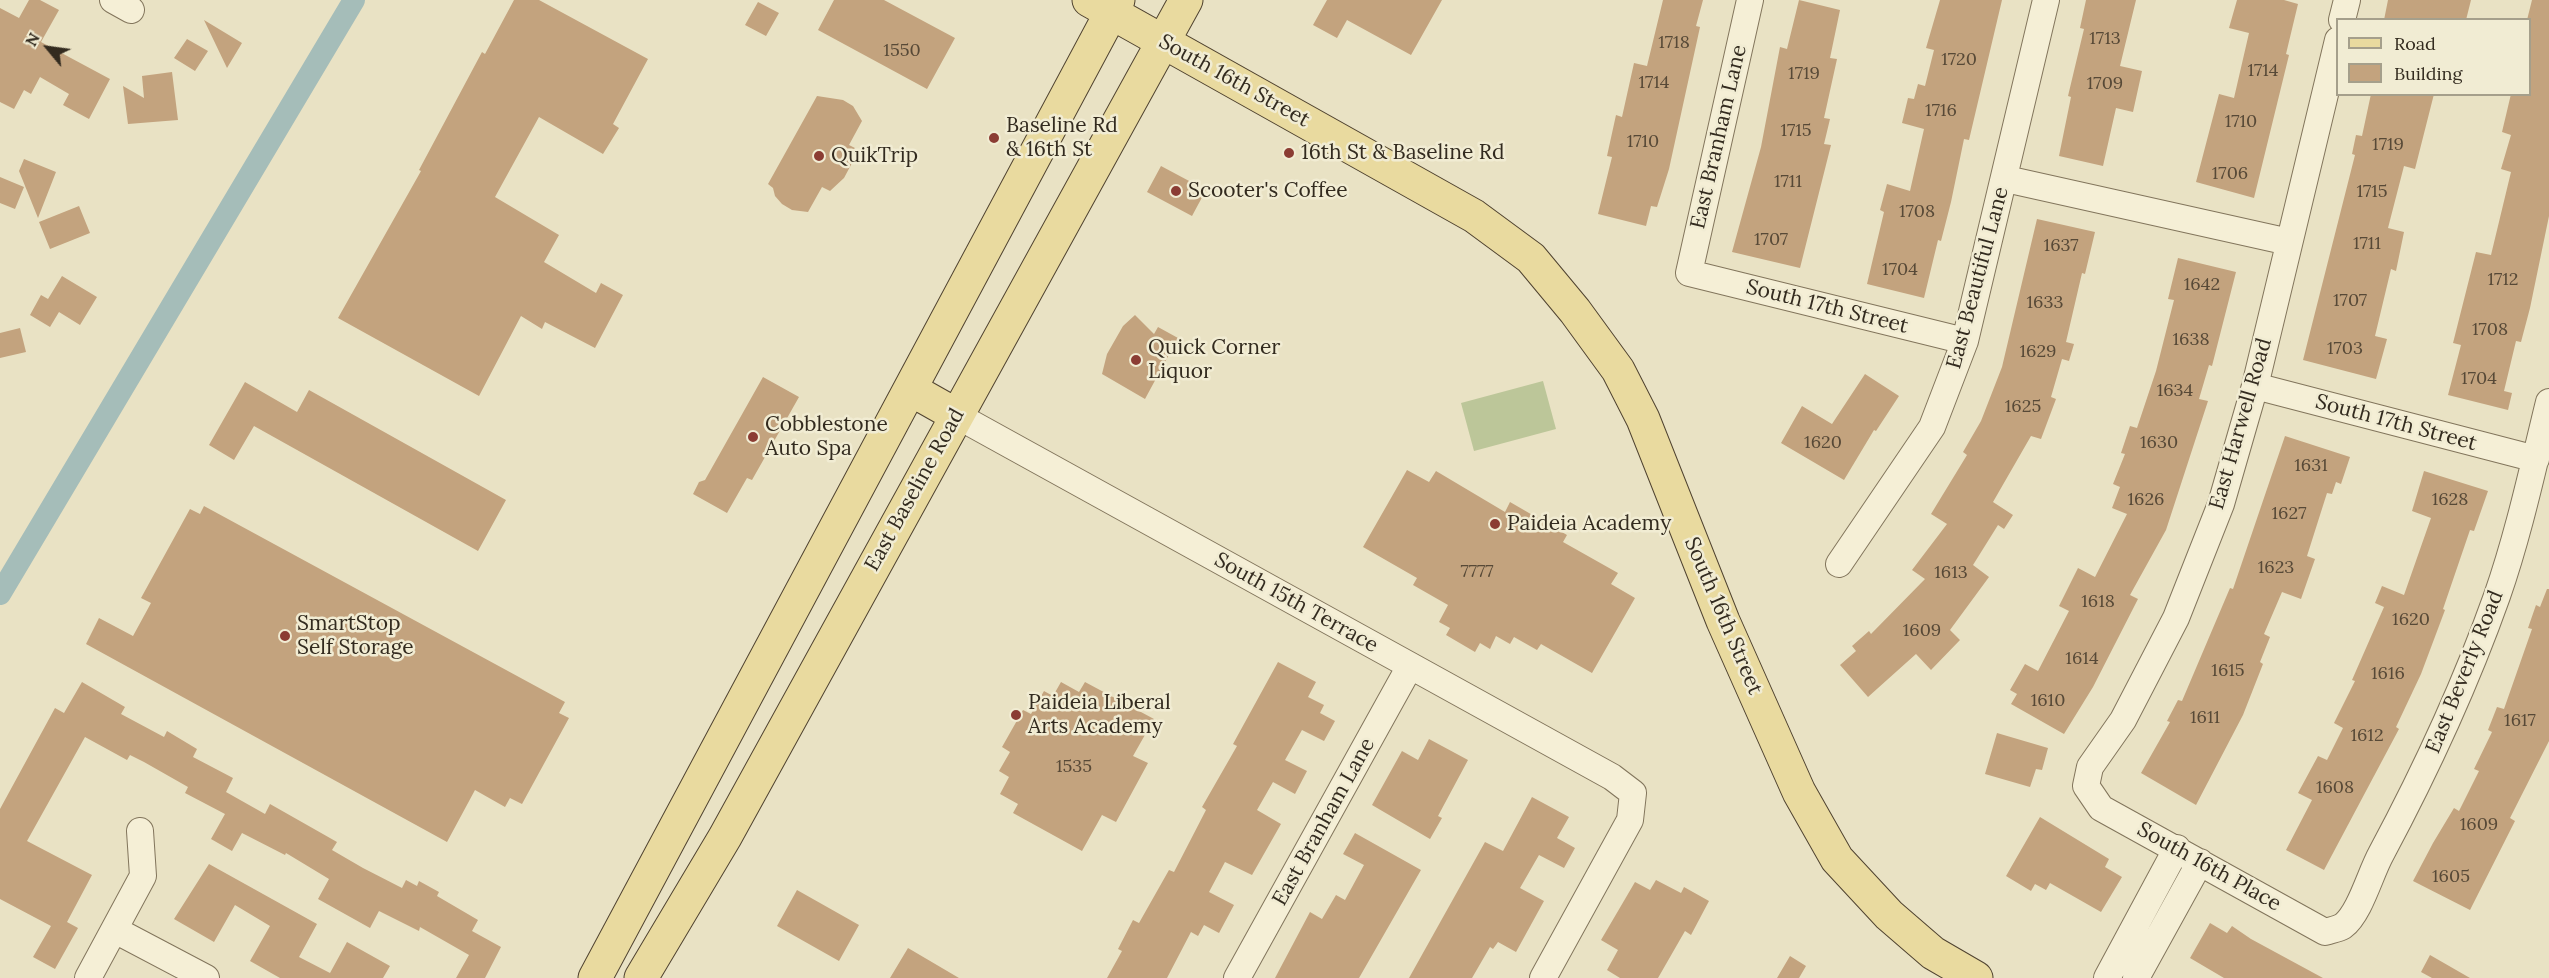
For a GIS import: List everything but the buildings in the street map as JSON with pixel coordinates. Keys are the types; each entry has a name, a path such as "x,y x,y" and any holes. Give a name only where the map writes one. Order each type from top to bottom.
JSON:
{"main road":[{"name":"East Baseline Road","path":"641,978 725,837 1186,0"},
{"name":"South 16th Street","path":"1106,4 1163,41 1474,216 1531,258 1575,311 1623,380 1643,418 1723,621 1795,782 1837,859 1890,915 1933,953 1976,978"},
{"path":"596,978 910,389 1106,4"},
{"path":"910,389 956,415"}],"street":[{"name":"East Branham Lane","path":"1689,273 1750,0"},
{"name":"East Beautiful Lane","path":"1839,564 1932,427 1965,341 2006,179 2046,0"},
{"path":"2342,18 2347,0"},
{"name":"East Harwell Road","path":"2086,786 2090,767 2124,720 2176,618 2221,504 2255,386 2336,44"},
{"path":"2006,179 2289,242"},
{"name":"South 17th Street","path":"1689,273 1965,341"},
{"name":"South 17th Street","path":"2255,386 2536,459"},
{"name":"East Beverly Road","path":"2342,927 2355,912 2368,878 2420,780 2455,706 2498,594 2536,459 2549,402"},
{"name":"South 15th Terrace","path":"956,415 1612,777 1633,793 1630,820 1543,978"},
{"name":"East Branham Lane","path":"1237,978 1410,666"},
{"name":"South 16th Place","path":"2086,786 2102,808 2325,932 2342,927"},
{"path":"88,978 143,876 140,831"},
{"path":"2107,978 2177,848"},
{"path":"2136,978 2200,862"},
{"path":"115,930 206,978"}],"green space":[{"path":"1543,381 1556,429 1474,451 1461,403"}],"waterway":[{"path":"0,594 354,0"}],"place":[{"name":"Baseline Rd & 16th St","path":"994,138"},
{"name":"16th St & Baseline Rd","path":"1289,153"},
{"name":"QuikTrip","path":"819,156"},
{"name":"Scooter's Coffee","path":"1176,191"},
{"name":"Quick Corner Liquor","path":"1136,360"},
{"name":"Cobblestone Auto Spa","path":"753,437"},
{"name":"Paideia Academy","path":"1495,524"},
{"name":"SmartStop Self Storage","path":"285,636"},
{"name":"Paideia Liberal Arts Academy","path":"1016,715"}]}
